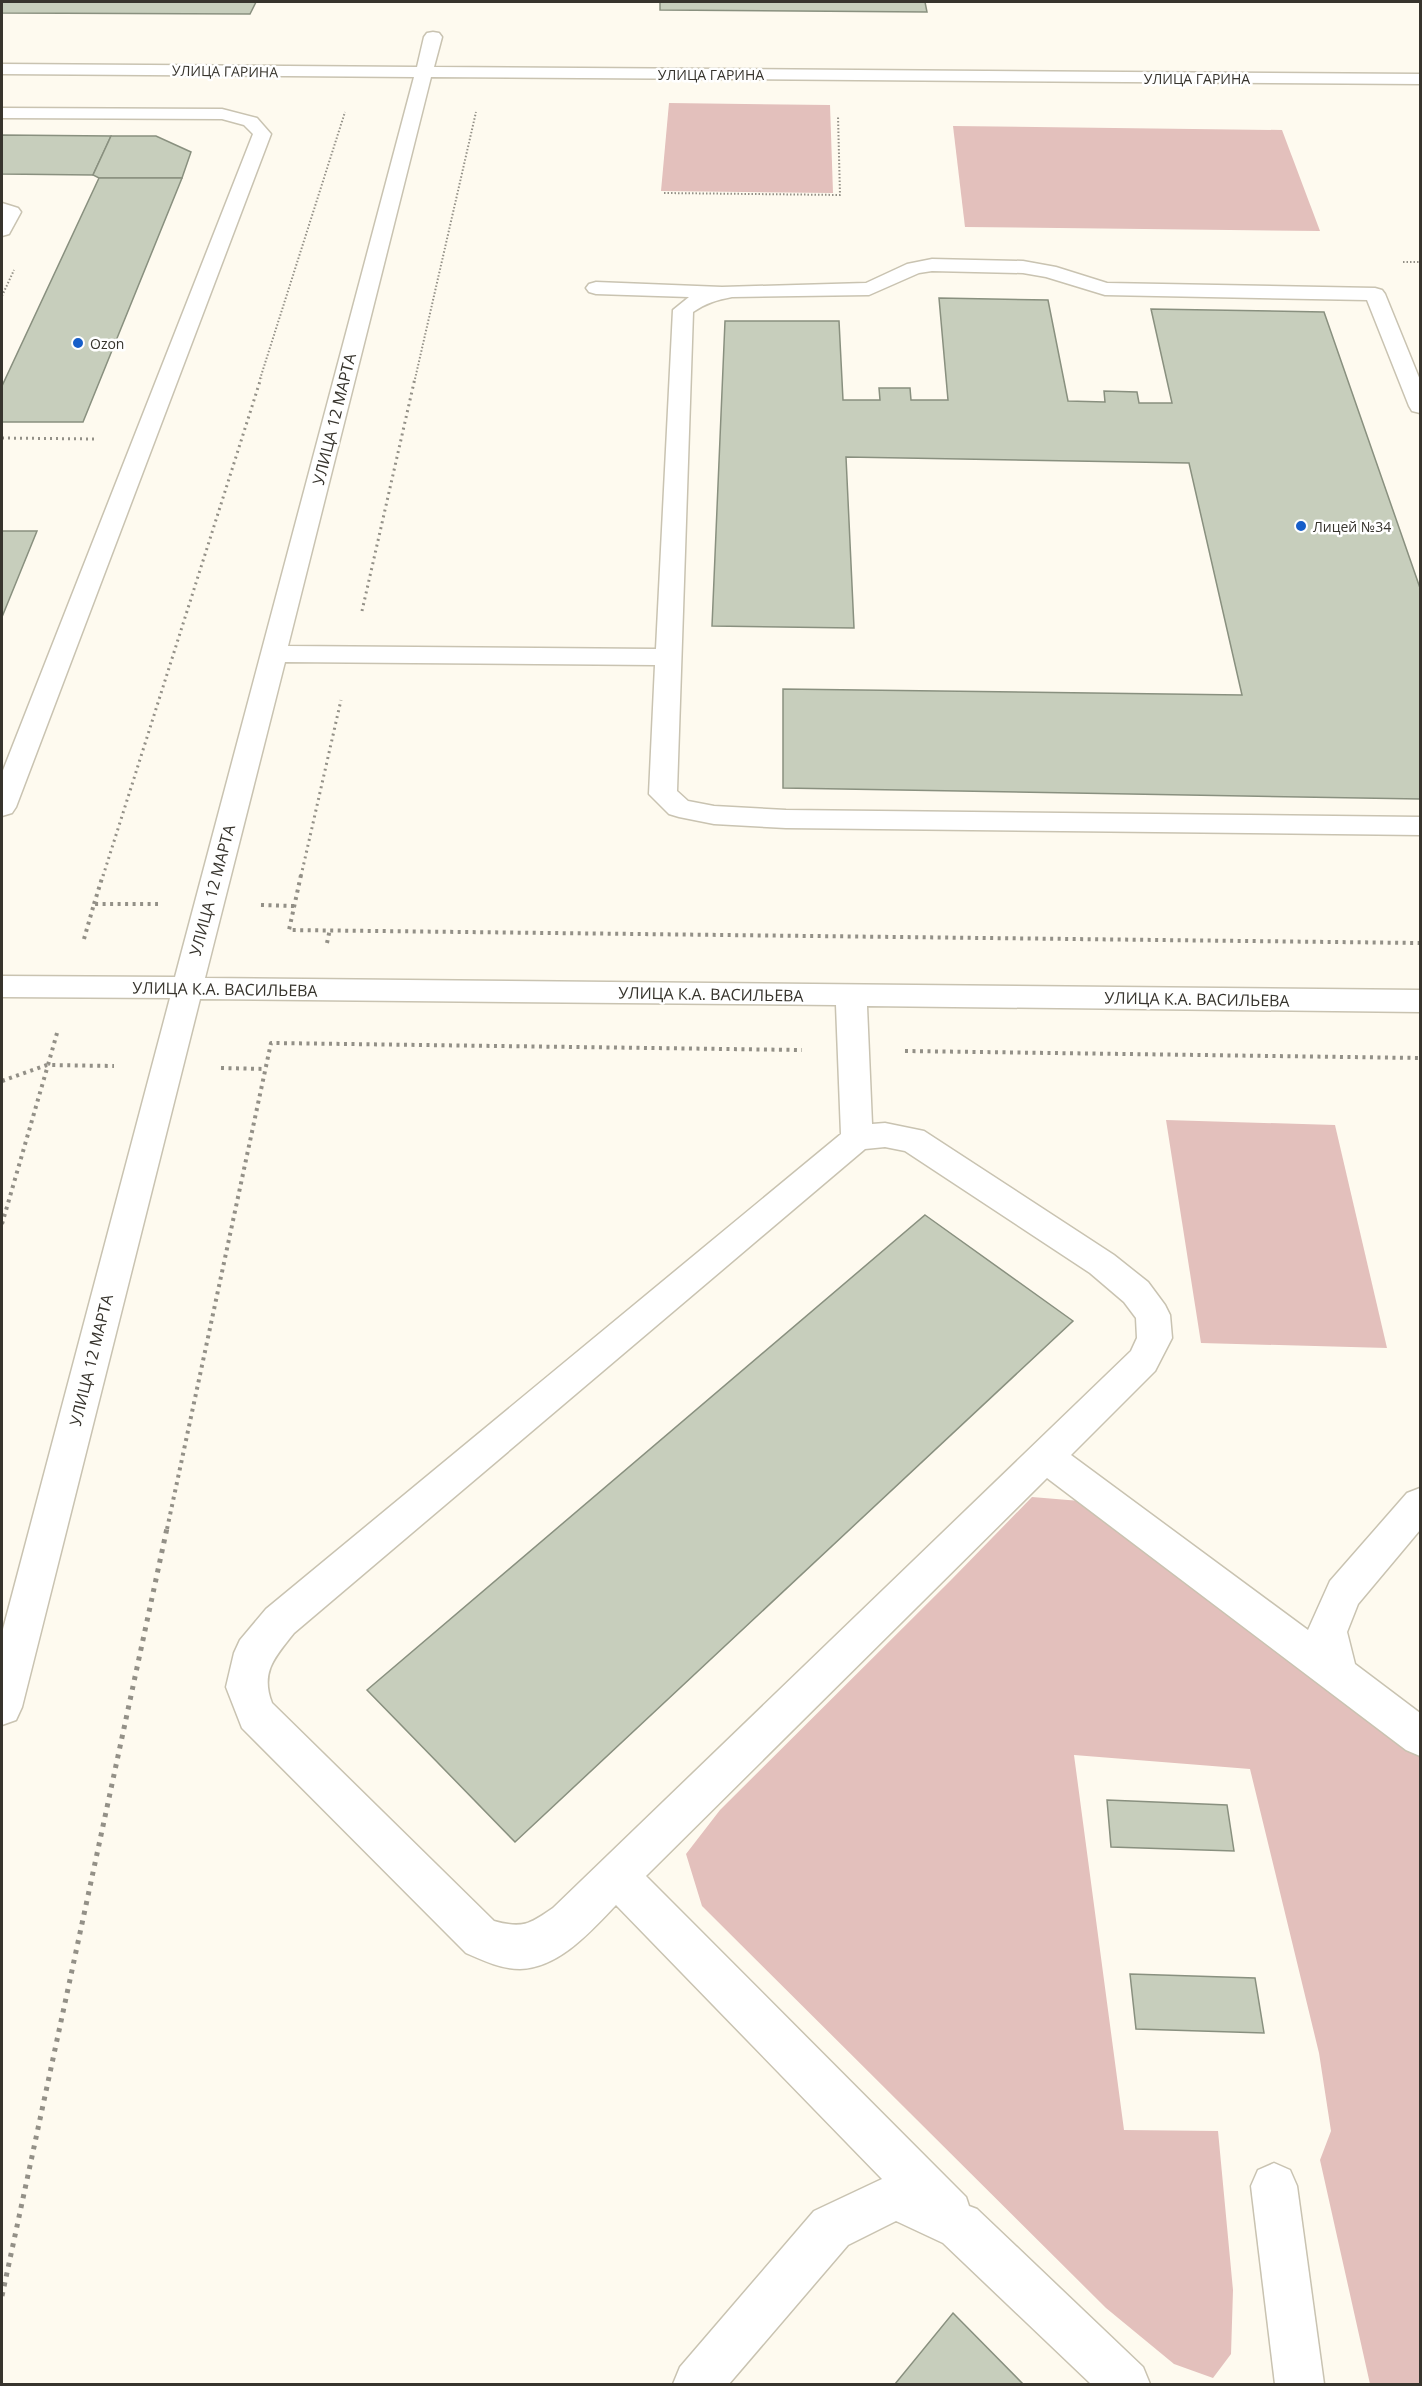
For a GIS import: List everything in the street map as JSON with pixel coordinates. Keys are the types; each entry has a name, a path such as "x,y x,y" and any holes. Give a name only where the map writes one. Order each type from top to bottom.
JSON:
{"street":[{"name":"УЛИЦА 12 МАРТА","path":"2,1707 433,37"},
{"name":"УЛИЦА ГАРИНА","path":"2,69 1420,79"},
{"path":"2,113 222,114 250,121 258,127 262,134 2,807"},
{"path":"2,209 11,212 2,230"},
{"path":"596,288 732,291 869,289 914,268 932,265 1023,267 1049,271 1105,289 1375,294 1420,406"},
{"path":"732,291 709,295 683,310 663,794 679,808 714,815 786,819 1420,826"},
{"path":"274,654 669,657"},
{"name":"УЛИЦА К.А. ВАСИЛЬЕВА","path":"2,986 1420,1001"},
{"path":"851,995 858,1138"},
{"path":"885,1136 913,1140 1102,1264 1136,1292 1153,1315 1155,1338 1143,1361 1045,1456 568,1923 538,1944 508,1948 481,1938 256,1715 246,1688 254,1653 280,1621 858,1138 885,1136"},
{"path":"1045,1456 1420,1737"},
{"path":"1338,1675 1328,1632 1344,1593 1420,1504"},
{"path":"616,1876 960,2226 1126,2385"},
{"path":"1274,2186 1300,2385"},
{"path":"697,2385 831,2228 894,2197 960,2226"}],"path":[{"path":"94,904 357,72"},
{"path":"664,193 840,195 837,106"},
{"path":"2,438 96,439"},
{"path":"2,2296 271,1042 1420,1058"},
{"path":"2,1081 48,1065 2,1224"}],"shaded area":[{"path":"669,103 830,105 833,193 661,191"},
{"path":"953,126 1282,130 1320,231 965,227"},
{"path":"1166,1120 1335,1125 1387,1348 1201,1343"},
{"path":"1032,1497 1080,1501 1420,1756 1420,2384 1370,2384 1320,2160 1331,2131 1319,2053 1250,1769 1074,1755 1124,2130 1218,2131 1233,2290 1231,2354 1213,2378 1174,2364 1106,2308 702,1906 686,1854 720,1810"}],"building":[{"path":"2,2 256,2 250,14 2,13"},
{"path":"660,2 925,2 927,12 660,10"},
{"path":"2,135 111,136 93,175 2,174"},
{"path":"111,136 156,136 191,152 182,178 99,178 93,175"},
{"path":"99,178 182,178 83,422 2,422 2,386"},
{"name":"Лицей №34","path":"939,298 1048,300 1068,401 1105,402 1104,391 1137,392 1139,403 1172,403 1151,309 1324,312 1420,588 1420,799 783,788 783,689 1242,695 1189,463 846,457 854,628 712,626 725,321 839,321 843,400 880,400 879,388 910,388 911,400 948,400"},
{"path":"2,531 37,531 2,617"},
{"path":"925,1215 1073,1321 515,1842 367,1690"},
{"path":"1107,1800 1227,1805 1234,1851 1111,1847"},
{"path":"1130,1974 1255,1978 1264,2033 1136,2029"},
{"path":"953,2313 1023,2384 895,2384"}],"place":[{"name":"Ozon","path":"78,343"},
{"name":"Лицей №34","path":"1301,526"}]}
